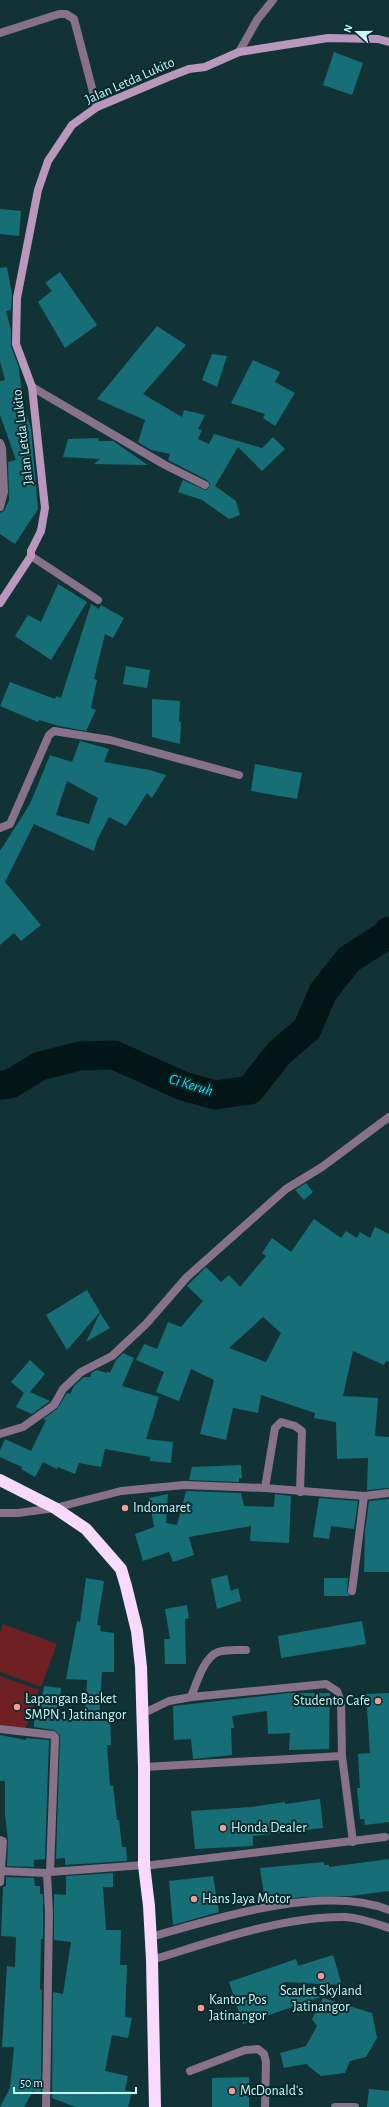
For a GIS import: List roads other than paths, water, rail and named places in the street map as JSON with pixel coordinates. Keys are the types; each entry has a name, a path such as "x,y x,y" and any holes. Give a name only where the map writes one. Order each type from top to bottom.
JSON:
{"highway":[{"path":"0,1480 55,1508 86,1529 121,1569 137,1631 141,1667 144,1767 144,1866 152,1960 154,2107"}],"street":[{"path":"239,52 257,20 273,0"},
{"path":"0,33 59,14 66,14 74,19 97,107"},
{"name":"Jalan Letda Lukito","path":"0,603 31,556 31,551 41,531 45,508 32,387 16,344 17,298 38,190 48,161 72,125 97,107 189,69 205,67 239,52 328,38 378,40 389,42"},
{"path":"32,387 165,465 205,485"},
{"path":"0,443 4,492 0,507"},
{"path":"31,556 98,600"},
{"path":"0,828 10,824 49,735 54,731 110,740 238,775"},
{"path":"0,1434 23,1427 54,1405 63,1390 81,1372 112,1356 146,1324 187,1277 286,1189 322,1167 389,1117"},
{"path":"264,1488 275,1428 281,1422 300,1428 302,1431 300,1492"},
{"path":"0,1513 18,1513 55,1508 121,1491 184,1486 264,1488 364,1496 389,1493"},
{"path":"352,1591 364,1496"},
{"path":"191,1697 200,1673 212,1655 218,1652 246,1650"},
{"path":"142,1714 169,1701 191,1697 326,1684 337,1691 342,1702 342,1756 353,1842"},
{"path":"0,1729 53,1735 55,1737 49,1872 46,2107"},
{"path":"144,1767 342,1756"},
{"path":"1,1871 49,1872 144,1866 385,1837"},
{"path":"0,1840 3,1841 0,1882"},
{"path":"151,1937 195,1924 280,1905 306,1902 344,1902 381,1907 389,1910"},
{"path":"152,1960 265,1927 321,1918 346,1917 363,1920 389,1928"},
{"path":"190,2071 245,2050 258,2049 264,2054 266,2062 265,2107"},
{"path":"335,2107 355,2107"}],"waterway":[{"name":"Ci Keruh","path":"0,1085 10,1084 40,1066 80,1056 114,1055 183,1086 215,1095 250,1090 279,1053 307,1029 323,992 349,959 385,936 389,931"}],"place":[{"name":"Indomaret","path":"125,1508"},
{"name":"Studento Cafe","path":"378,1701"},
{"name":"Lapangan Basket SMPN 1 Jatinangor","path":"17,1707"},
{"name":"Honda Dealer","path":"223,1828"},
{"name":"Hans Jaya Motor","path":"194,1899"},
{"name":"Scarlet Skyland Jatinangor","path":"321,1976"},
{"name":"Kantor Pos Jatinangor","path":"201,2008"},
{"name":"McDonald's","path":"232,2091"}]}
